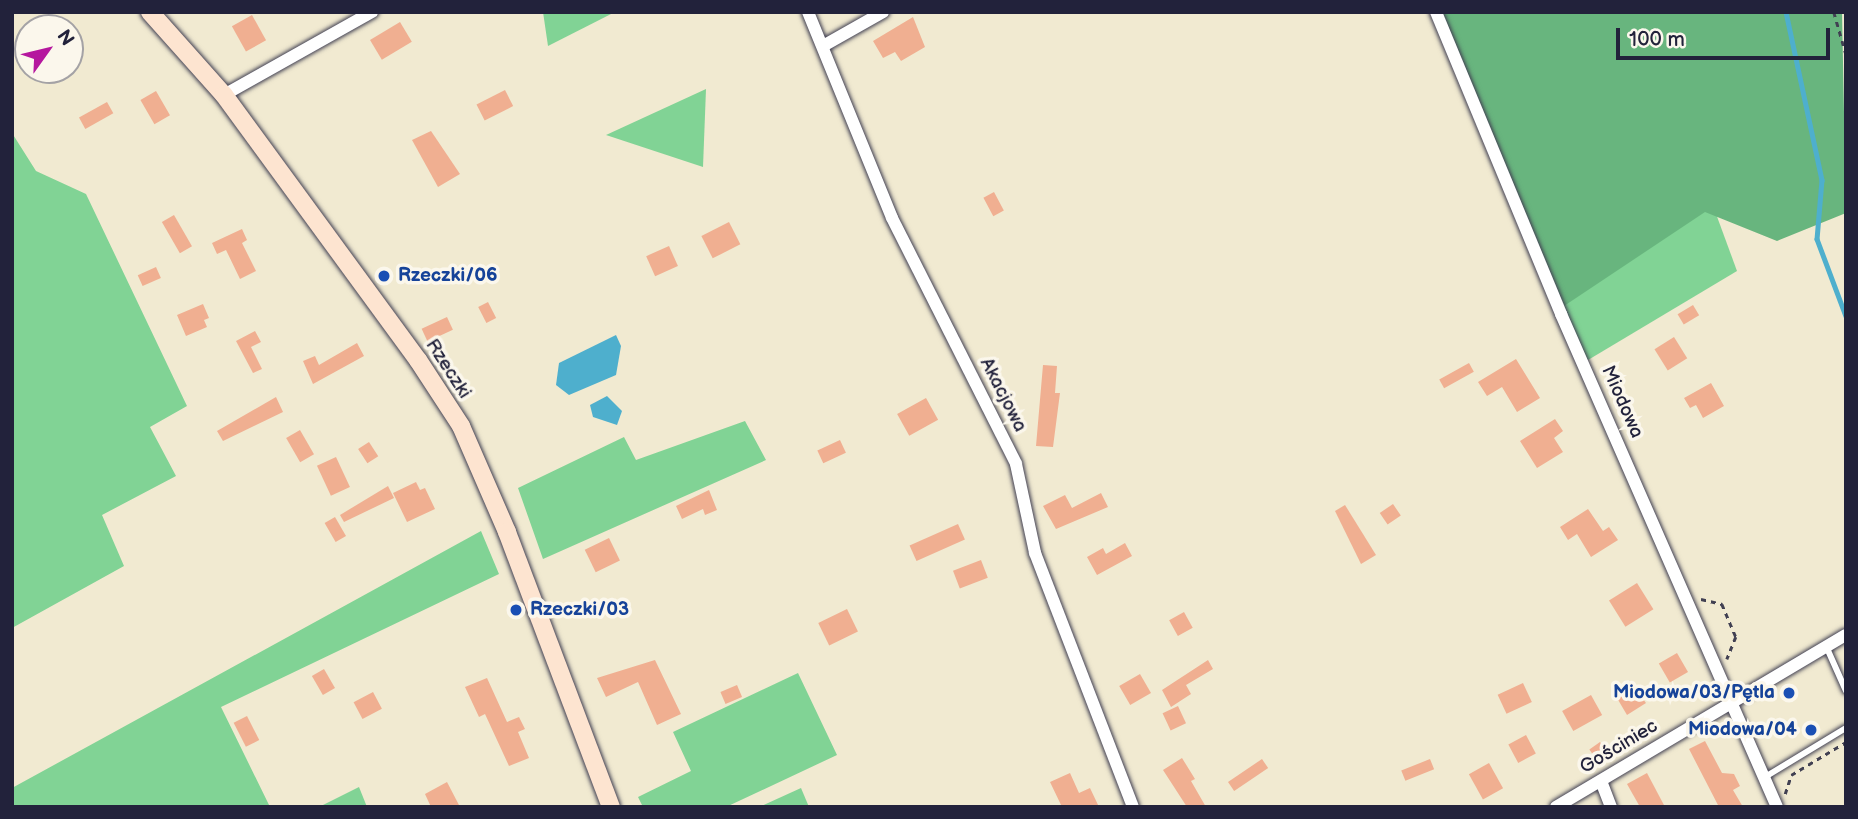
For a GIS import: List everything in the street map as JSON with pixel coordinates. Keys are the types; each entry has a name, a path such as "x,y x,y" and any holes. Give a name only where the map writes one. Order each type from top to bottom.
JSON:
{"main road":[{"name":"Rzeczki","path":"149,12 223,95 418,360 461,426 507,533 611,807"}],"street":[{"path":"223,95 372,12"},
{"name":"Akacjowa","path":"808,12 892,218 1016,464 1035,553 1133,807"},
{"path":"823,46 883,12"},
{"name":"Miodowa","path":"1436,12 1561,314 1734,701 1777,807"},
{"name":"Gościniec","path":"1556,807 1846,635"},
{"path":"1601,781 1611,807"}],"lane":[{"path":"1826,646 1846,691"},
{"path":"1765,777 1846,728"}],"path":[{"path":"1835,12 1846,54"},
{"path":"1791,807 1786,794 1791,775 1846,742"}],"green space":[{"path":"543,12 615,12 548,46"},
{"path":"1436,12 1842,12 1846,213 1777,241 1705,212 1558,310"},
{"path":"1642,12 1737,271 1583,363 1561,314"},
{"path":"706,89 703,167 606,135"},
{"path":"12,133 36,171 86,194 187,406 150,427 176,476 102,515 124,566 12,628"},
{"path":"745,421 766,460 543,559 518,488 624,437 636,460"},
{"path":"481,531 499,574 221,707 270,807 12,807 12,788"},
{"path":"798,673 837,755 726,807 643,807 638,797 691,771 673,732"},
{"path":"359,787 367,807 319,807"},
{"path":"801,788 809,807 759,807"}],"water":[{"path":"616,335 621,346 616,375 569,395 556,385 559,363"},
{"path":"607,396 622,411 617,425 593,417 590,405"}],"building":[{"path":"252,15 266,40 246,52 232,26"},
{"path":"913,17 925,47 901,61 895,52 883,58 873,41"},
{"path":"400,22 412,42 382,60 370,40"},
{"path":"505,90 513,106 485,121 476,105"},
{"path":"156,91 170,115 154,124 140,100"},
{"path":"107,102 113,113 85,129 79,118"},
{"path":"431,131 460,174 438,187 412,140"},
{"path":"994,192 1004,211 993,216 983,198"},
{"path":"174,215 192,246 180,253 162,222"},
{"path":"729,222 740,244 713,258 701,236"},
{"path":"242,229 247,240 242,243 256,271 240,279 226,250 217,254 212,243"},
{"path":"669,246 678,266 655,276 646,256"},
{"path":"156,267 161,278 143,286 138,275"},
{"path":"488,302 496,318 486,323 478,307"},
{"path":"203,304 209,318 204,320 207,327 186,336 177,315"},
{"path":"1693,305 1699,315 1684,325 1678,314"},
{"path":"447,317 453,330 428,342 422,329"},
{"path":"255,331 261,342 251,347 262,369 253,373 236,341"},
{"path":"1674,337 1687,358 1668,370 1654,349"},
{"path":"357,343 364,356 313,384 303,361 315,356 319,365"},
{"path":"1516,359 1540,398 1517,412 1502,387 1487,396 1478,382"},
{"path":"1469,363 1474,372 1444,388 1439,379"},
{"path":"1043,365 1057,366 1055,393 1060,393 1053,447 1036,446"},
{"path":"1711,383 1724,406 1703,418 1696,405 1690,408 1684,398"},
{"path":"276,397 283,412 223,441 217,431"},
{"path":"926,398 938,420 909,436 897,414"},
{"path":"1555,419 1563,431 1554,438 1563,452 1537,468 1520,441"},
{"path":"300,430 314,454 300,462 286,438"},
{"path":"840,440 846,453 823,463 817,451"},
{"path":"369,442 378,456 367,463 358,449"},
{"path":"336,457 350,487 331,496 317,466"},
{"path":"416,482 420,490 425,488 435,509 407,522 393,493"},
{"path":"388,486 394,498 344,522 340,515"},
{"path":"709,490 717,510 705,515 703,509 682,519 676,506"},
{"path":"1101,493 1108,507 1056,529 1043,506 1065,495 1072,508"},
{"path":"1393,504 1401,516 1388,525 1380,513"},
{"path":"1345,505 1376,555 1361,564 1335,511"},
{"path":"1588,509 1603,531 1609,527 1618,540 1591,557 1577,534 1568,540 1560,527"},
{"path":"335,517 346,536 336,542 325,523"},
{"path":"958,524 965,540 916,561 910,546"},
{"path":"609,538 620,560 596,572 585,550"},
{"path":"1125,543 1132,556 1097,575 1087,557 1103,548 1106,554"},
{"path":"981,560 988,578 960,588 953,571"},
{"path":"1637,583 1653,609 1625,627 1609,600"},
{"path":"847,609 858,631 829,645 818,623"},
{"path":"1184,612 1193,628 1178,636 1169,620"},
{"path":"1677,653 1688,672 1670,683 1659,664"},
{"path":"655,660 681,714 657,725 638,682 606,697 597,678"},
{"path":"1208,660 1213,669 1186,685 1191,694 1171,707 1162,690"},
{"path":"324,669 335,688 323,695 312,676"},
{"path":"1140,674 1151,693 1130,705 1119,686"},
{"path":"487,678 507,722 519,717 525,729 518,732 529,758 509,766 485,714 479,717 465,687"},
{"path":"1523,683 1532,702 1506,714 1498,695"},
{"path":"1631,683 1646,703 1627,715 1614,693"},
{"path":"737,685 742,697 726,704 720,692"},
{"path":"373,692 382,709 362,719 354,702"},
{"path":"1591,695 1602,715 1573,731 1562,711"},
{"path":"1178,706 1186,723 1171,730 1163,713"},
{"path":"247,716 259,740 246,747 234,723"},
{"path":"1526,735 1536,754 1518,763 1508,744"},
{"path":"1705,741 1722,773 1734,774 1740,786 1733,790 1743,807 1719,807 1689,749"},
{"path":"1600,742 1607,752 1596,759 1589,749"},
{"path":"1182,758 1195,779 1191,781 1206,807 1187,807 1163,770"},
{"path":"1262,759 1268,768 1234,791 1228,782"},
{"path":"1430,759 1434,769 1405,781 1401,771"},
{"path":"1489,763 1503,788 1483,800 1469,774"},
{"path":"1070,773 1079,793 1090,788 1099,807 1062,807 1050,782"},
{"path":"1647,773 1665,807 1640,807 1627,784"},
{"path":"447,782 460,807 431,807 425,794"}],"waterway":[{"path":"1786,12 1822,180 1817,239 1846,316"}],"place":[{"name":"Rzeczki/06","path":"384,276"},
{"name":"Rzeczki/03","path":"516,610"},
{"name":"Miodowa/03/Pętla","path":"1789,693"},
{"name":"Miodowa/04","path":"1811,730"}]}
